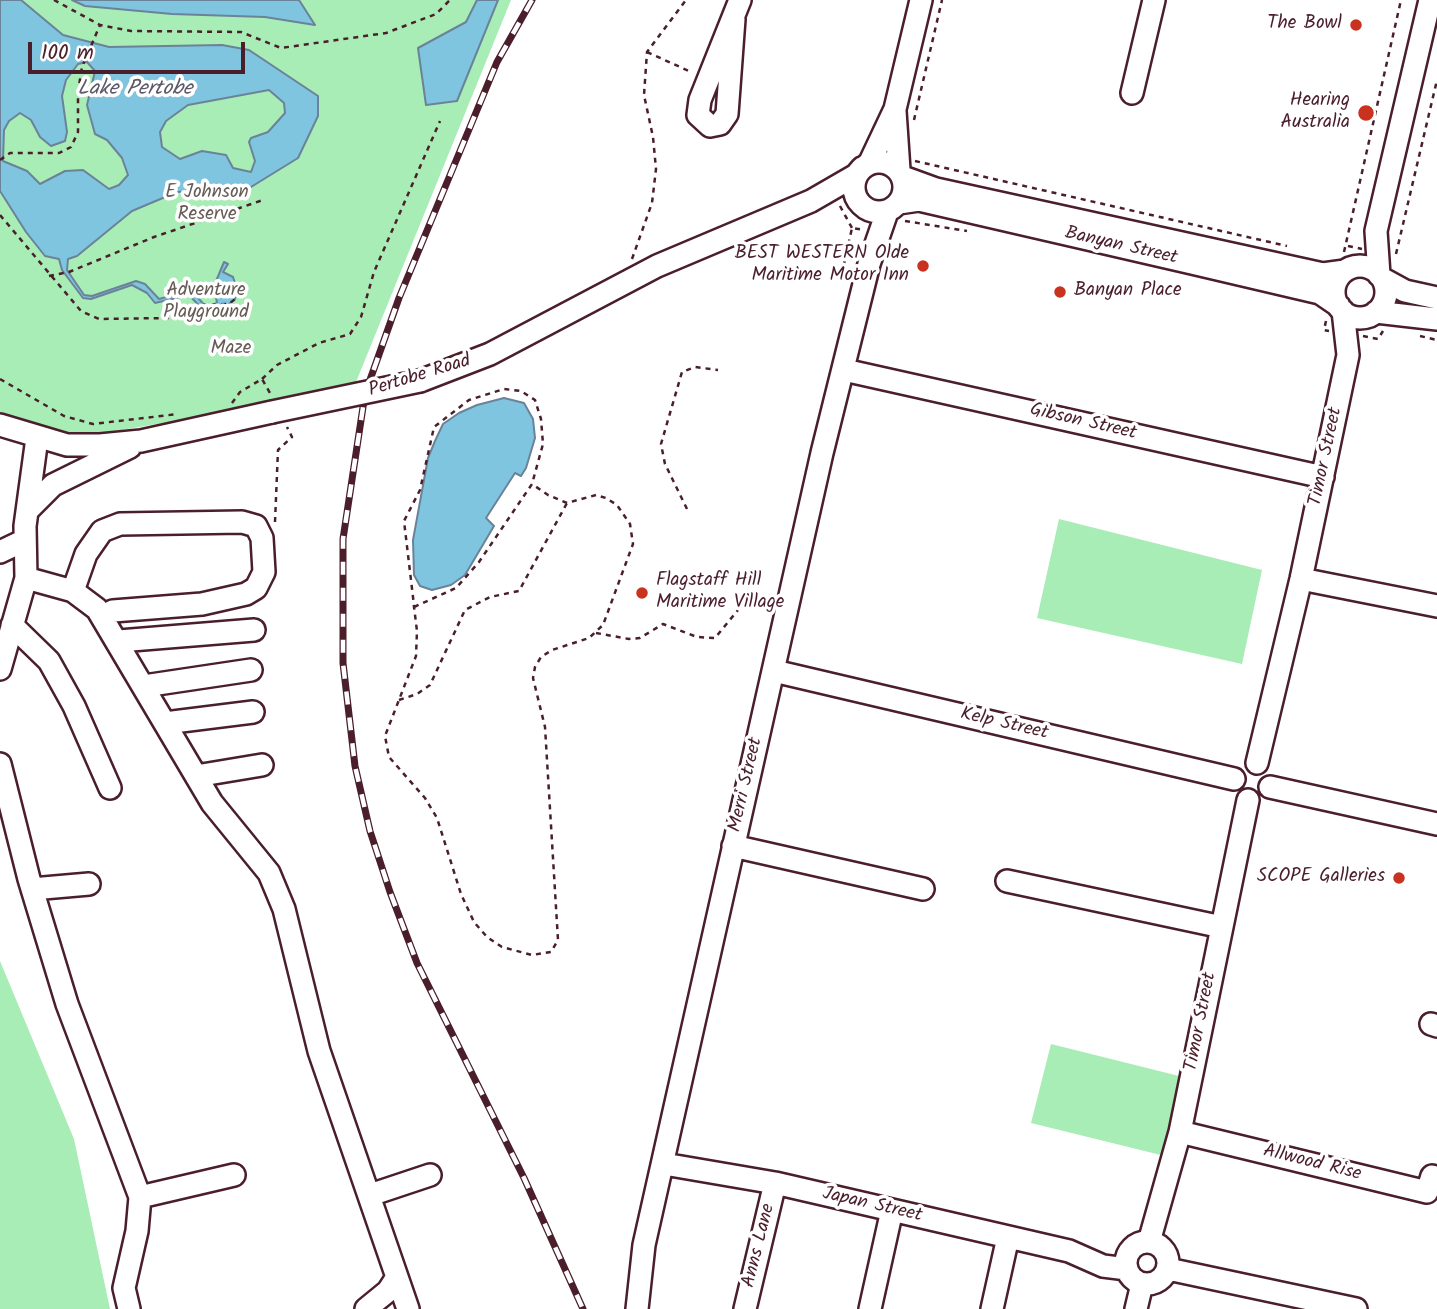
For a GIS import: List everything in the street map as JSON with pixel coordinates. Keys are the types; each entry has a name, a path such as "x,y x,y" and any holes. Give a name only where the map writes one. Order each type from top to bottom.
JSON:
{"street":[{"path":"861,205 854,182 866,166 895,109 921,0"},
{"path":"1132,93 1154,0"},
{"path":"1374,314 1386,296 1376,231 1430,0"},
{"path":"737,10 727,114 720,124 710,126 698,115 700,100 737,10"},
{"path":"885,219 905,191 895,109"},
{"path":"866,166 885,162 903,169"},
{"name":"Pertobe Road","path":"0,425 66,445 141,441 419,381 490,354 679,256 811,201 866,166"},
{"name":"Banyan Street","path":"903,169 936,189 1043,221"},
{"name":"Banyan Street","path":"885,219 919,200 1043,221 1195,254 1323,274 1346,264"},
{"name":"Pertobe Road","path":"811,201 861,205"},
{"name":"Merri Street","path":"637,1309 640,1267 733,846 869,264 885,219 861,205"},
{"path":"1376,231 1346,264 1335,287 1336,311 1356,317 1374,314 1437,319"},
{"name":"Banyan Street","path":"1195,254 1320,293 1336,311"},
{"path":"1346,264 1367,267 1405,291 1437,298"},
{"name":"Timor Street","path":"1336,311 1348,355"},
{"name":"Timor Street","path":"1257,763 1301,579 1348,355 1374,314"},
{"name":"Gibson Street","path":"844,370 1323,477"},
{"path":"28,510 34,437"},
{"path":"34,437 8,548 26,578 73,591 87,598 103,616 224,820 269,873 276,889 319,1051 408,1309"},
{"path":"8,548 28,510 53,485 141,441"},
{"path":"73,591 86,554 102,531 120,524 242,522 256,526 262,538 264,572 256,588 246,594 202,604 113,611 103,616"},
{"path":"0,669 3,649 26,578"},
{"path":"1301,579 1437,606"},
{"path":"12,625 49,661 74,706 110,788"},
{"path":"119,641 254,630"},
{"path":"144,685 251,670"},
{"name":"Kelp Street","path":"774,671 1234,779"},
{"path":"165,723 253,712"},
{"path":"1257,763 1270,775 1270,788 1259,799 1248,800 1235,790 1234,779 1239,768 1257,763"},
{"path":"0,764 32,888 67,1004 140,1197 138,1231 124,1288 129,1309"},
{"path":"197,776 262,765"},
{"path":"1270,788 1437,824"},
{"name":"Timor Street","path":"1141,1245 1180,1132 1248,800"},
{"path":"733,846 923,889"},
{"path":"1007,881 1222,926"},
{"path":"32,888 89,884"},
{"name":"Allwood Rise","path":"1180,1132 1427,1192 1432,1176"},
{"name":"Japan Street","path":"664,1164 775,1184 1008,1237 1079,1254 1103,1266 1134,1276"},
{"path":"140,1197 234,1175"},
{"path":"370,1195 430,1175"},
{"name":"Anns Lane","path":"745,1309 775,1184"},
{"path":"870,1309 892,1210"},
{"path":"992,1309 1008,1237"},
{"path":"1134,1276 1160,1280 1168,1269 1164,1250 1141,1245 1126,1257 1134,1276 1136,1309"},
{"name":"Japan Street","path":"1079,1254 1141,1245"},
{"path":"1168,1269 1274,1300 1356,1309"},
{"path":"366,1309 388,1291 397,1277"}],"path":[{"path":"54,0 100,26 131,31 241,32 281,48 386,33 436,14 450,0"},
{"path":"631,264 652,203 656,169 653,136 644,95 647,51 686,0"},
{"path":"911,132 942,0"},
{"path":"1346,264 1401,0"},
{"path":"0,160 10,153 59,153 71,147 78,132 78,92 82,66 100,26"},
{"path":"647,51 708,80"},
{"path":"1396,256 1437,80"},
{"path":"262,379 277,365 319,343 351,334 361,317 374,272 440,121"},
{"path":"903,169 1287,246"},
{"path":"49,276 67,273 154,237 263,200"},
{"path":"0,215 81,311 99,319 168,318 217,303 225,305 235,299 237,289"},
{"path":"844,264 852,228 885,219 979,233"},
{"path":"1324,330 1336,311"},
{"path":"687,509 665,464 661,444 682,372 695,367 718,370"},
{"path":"0,379 64,416 93,424 181,413"},
{"path":"399,700 416,656 414,607 404,521 420,490 434,427 469,400 503,389 521,391 535,400 541,419 543,444 532,484 479,562 456,588 414,607"},
{"path":"258,530 275,526 278,450 292,437"},
{"path":"399,700 400,696 384,736 389,757 425,798 438,818 461,894 474,922 487,937 502,947 533,955 551,952 558,940 545,727 533,678 541,657 596,633 611,610 633,544 625,515 606,498 596,495 567,503 532,484"},
{"path":"399,700 417,695 430,685 466,610 490,597 519,590 567,503"},
{"path":"596,633 629,639 640,638 663,624 697,637 715,638 738,610"}],"green space":[{"name":"E Johnson Reserve","path":"0,0 511,0 354,387 254,408 85,436 0,426"},
{"path":"1059,519 1262,570 1242,664 1037,618"},
{"path":"0,961 74,1139 110,1309 0,1309"},
{"path":"1051,1044 1191,1079 1173,1158 1031,1123"}],"water":[{"name":"Lake Pertobe","path":"0,0 21,0 63,35 109,47 222,45 249,50 318,96 318,116 298,158 251,187 177,192 132,211 77,256 68,259 67,270 84,295 92,296 136,281 145,284 159,299 193,292 206,307 217,303 214,286 224,262 228,264 223,272 233,277 237,289 235,299 229,304 205,312 189,295 155,303 147,293 132,285 91,299 83,298 62,270 59,259 45,256 0,191","holes":["87,62 95,71 87,105 95,134 107,140 122,158 128,175 119,185 109,189 83,170 65,171 40,184 27,171 3,161 4,130 9,121 20,113 31,120 40,137 51,146 65,141 67,132 62,96 66,80 78,64","269,90 284,103 285,113 268,132 251,138 249,142 255,161 251,172 233,168 226,155 202,151 180,159 162,147 160,132 166,121 188,105"]},
{"path":"72,0 299,0 315,25 265,17 172,14 85,6"},
{"path":"477,0 498,0 457,101 426,105 418,48 466,22"},
{"path":"504,398 524,403 533,419 535,438 526,468 521,476 515,473 486,518 494,526 465,575 451,585 432,590 420,586 414,575 413,540 428,458 435,441 443,424 459,413"}],"railway":[{"path":"532,0 497,62 399,298 365,394 343,539 343,663 355,766 370,831 390,892 417,963 524,1178 583,1309"}],"place":[{"name":"The Bowl","path":"1356,25"},
{"name":"Hearing Australia","path":"1366,113"},
{"name":"BEST WESTERN Olde Maritime Motor Inn","path":"923,266"},
{"name":"Banyan Place","path":"1060,292"},
{"name":"Flagstaff Hill Maritime Village","path":"642,593"},
{"name":"SCOPE Galleries","path":"1399,878"}],"park label":[{"name":"Adventure Playground","path":"206,303"},
{"name":"Maze","path":"231,350"}]}
